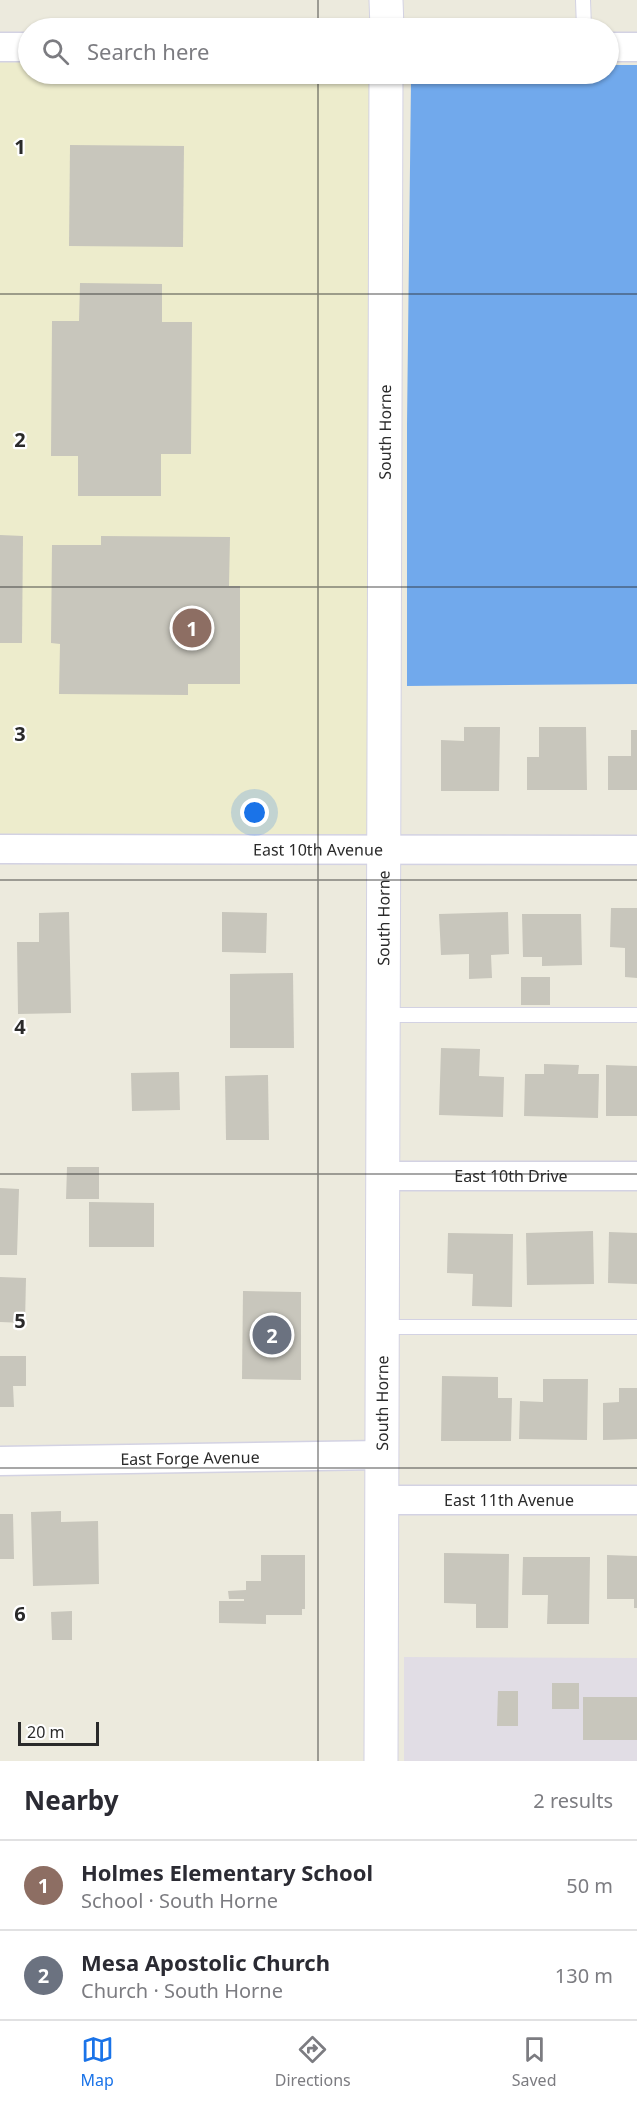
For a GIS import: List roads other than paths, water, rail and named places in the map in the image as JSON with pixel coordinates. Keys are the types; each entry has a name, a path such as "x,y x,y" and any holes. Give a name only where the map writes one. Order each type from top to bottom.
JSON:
{"street":[{"path":"386,0 387,18"},
{"path":"0,47 18,47"},
{"path":"619,47 637,47"},
{"name":"South Horne","path":"381,1761 386,84"},
{"name":"East 10th Avenue","path":"0,849 637,850"},
{"name":"East 10th Drive","path":"382,1176 637,1176"},
{"name":"East Forge Avenue","path":"0,1461 381,1455"},
{"name":"East 11th Avenue","path":"381,1500 637,1500"}],"lane":[{"path":"583,0 584,18"},
{"path":"382,1015 637,1015"},
{"path":"382,1327 637,1328"}],"water":[{"path":"619,65 637,65 637,684 407,686 411,84 619,84"}],"place":[{"name":"Holmes Elementary School","path":"192,628"},
{"name":"Mesa Apostolic Church","path":"272,1335"}]}
